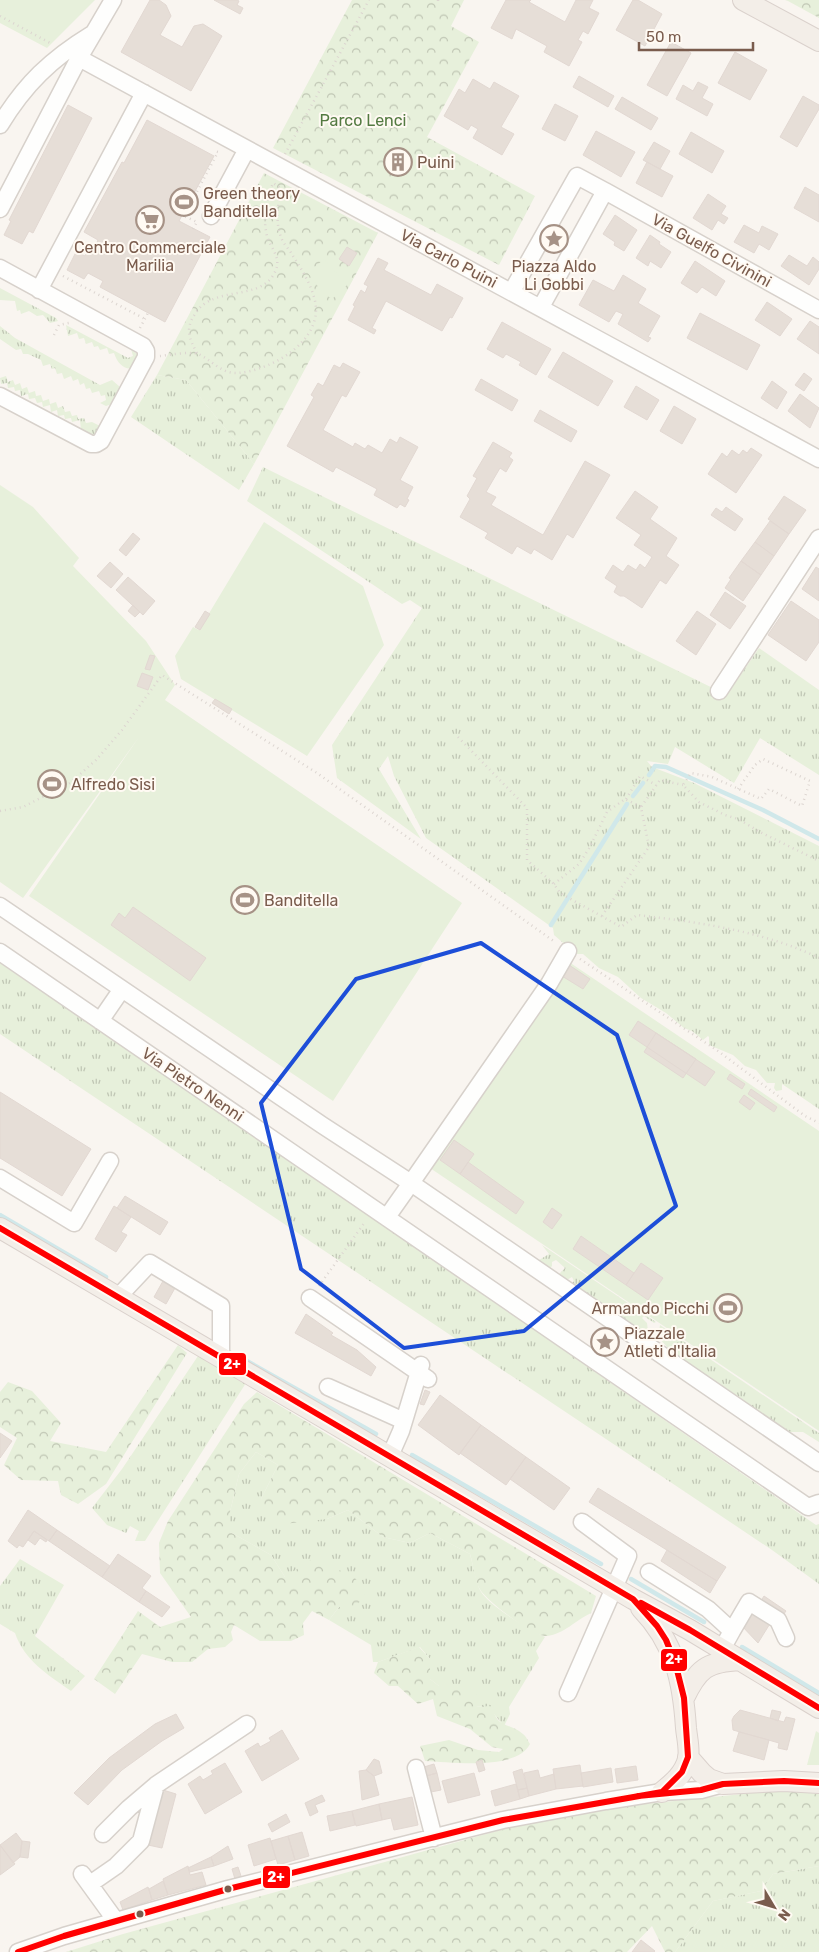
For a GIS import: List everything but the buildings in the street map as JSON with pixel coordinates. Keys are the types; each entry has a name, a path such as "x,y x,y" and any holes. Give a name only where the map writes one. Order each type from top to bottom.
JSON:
{"main road":[{"path":"743,0 819,41"},
{"path":"0,1228 614,1588 722,1649 819,1708"},
{"path":"633,1599 666,1640 675,1662 684,1698 688,1757 682,1772 662,1792"},
{"path":"684,1698 698,1673 705,1668 722,1661 740,1660"},
{"path":"688,1757 709,1779 722,1784 784,1781 819,1783"}],"street":[{"path":"0,209 79,58 113,0"},
{"path":"0,125 16,99 64,51 94,33"},
{"name":"Via Carlo Puini","path":"79,58 247,149 491,289 512,292 541,307 819,459"},
{"path":"42,291 148,95"},
{"path":"211,216 247,149"},
{"path":"512,292 577,176 605,192 541,307"},
{"name":"Via Guelfo Civinini","path":"605,192 819,310"},
{"path":"0,268 143,346 146,351 146,357 105,434 96,444 91,444 0,396"},
{"path":"719,683 819,538"},
{"path":"1,908 411,1183 819,1463"},
{"path":"381,1213 411,1183 549,984 568,951"},
{"name":"Via Pietro Nenni","path":"0,952 808,1507 819,1503"},
{"path":"100,1021 122,989"},
{"path":"0,1178 74,1223 110,1161"},
{"path":"118,1297 150,1263 221,1306 220,1357"},
{"path":"310,1298 423,1372 405,1430 390,1456"},
{"path":"328,1387 405,1430"},
{"path":"568,1694 628,1556 582,1522"},
{"path":"649,1572 708,1609 732,1631"},
{"path":"722,1649 749,1602 778,1620 786,1638"},
{"path":"103,1834 128,1808 156,1785 247,1724"},
{"path":"416,1768 434,1838"},
{"path":"20,1952 116,1921 228,1889 434,1838 552,1810 662,1792 701,1790 722,1784"},
{"path":"116,1921 86,1879 116,1866 141,1841 156,1785"}],"path":[{"path":"288,147 369,0"},
{"path":"0,16 64,51"},
{"path":"193,229 197,222 184,216 218,152 209,148"},
{"path":"146,357 197,353 225,371 236,373 252,371 282,360 293,351 310,330 315,320 314,297 299,265 281,237 277,210 281,188 272,182 264,221 266,235 278,260 276,270 272,278 265,284 224,295 209,301 197,311 188,329 188,337 197,353"},
{"path":"61,275 145,319"},
{"path":"54,335 59,325 74,322"},
{"path":"0,811 23,808 70,783 96,760 122,730 162,675 317,773 568,951 718,1051 805,1116 819,1123"},
{"path":"458,737 527,808 527,860 564,895 621,927 637,915 696,922 793,945 819,958"},
{"path":"684,784 691,773 712,777 738,789 761,799 769,789 802,806 810,781 763,759 755,766 738,789"},
{"path":"554,884 579,864 590,847 607,812 626,799 640,776 656,785"},
{"path":"602,916 649,847 641,807 660,780 684,784 699,802 725,815 738,819 819,861"},
{"path":"626,799 641,807"},
{"path":"325,1278 381,1213"}],"highlighted area":[{"path":"481,943 617,1035 676,1206 524,1331 404,1348 301,1269 261,1103 356,979"}],"green space":[{"path":"0,0 95,0 47,48 0,23"},
{"name":"Parco Lenci","path":"352,0 464,0 451,26 479,42 427,137 535,196 499,265 273,148"},
{"path":"785,0 819,0 819,18 788,1"},
{"path":"264,173 378,233 254,464 186,380 157,375"},
{"path":"324,259 347,285 332,299 322,292 308,273"},
{"path":"0,288 56,318 58,321 50,323 43,315 37,316 29,311 21,314 20,310 17,311 15,301 0,300"},
{"path":"66,325 128,358 133,356 131,349 137,354 136,365 133,368 125,367 117,360 114,353 109,354 107,348 100,350 98,346 94,347 92,342 86,344 84,338 79,339 77,333 68,336"},
{"path":"0,326 15,338 100,385 112,380 120,387 115,403 106,406 100,403 106,400 105,395 101,396 99,391 92,393 90,388 86,389 84,383 80,385 78,379 73,381 71,376 64,379 62,373 57,374 55,368 52,369 50,364 43,366 41,360 28,354 23,354 21,349 16,350 0,339"},
{"path":"157,375 186,380 254,464 239,490 131,417"},
{"path":"6,376 8,382 13,380 15,385 20,383 22,389 27,387 29,393 35,391 36,396 41,395 43,401 49,399 50,404 56,402 58,408 63,406 65,412 70,411 72,416 77,415 78,419 84,418 86,423 92,422 100,426 100,432 93,437 81,430 80,420 72,422 71,418 65,419 64,415 58,416 57,410 51,412 50,405 43,407 42,402 37,403 35,398 29,399 28,394 21,396 20,390 15,391 14,387 8,388 7,383 1,384 0,378"},
{"path":"263,467 727,695 759,648 819,690 819,775 760,738 734,783 675,747 668,764 647,761 652,767 694,783 819,846 819,1109 782,1084 782,1090 776,1091 774,1088 775,1083 767,1083 756,1070 745,1066 733,1055 709,1045 708,1036 703,1040 692,1031 684,1028 666,1013 641,998 618,977 599,968 583,954 576,954 554,935 553,928 426,838 394,776 388,756 379,769 421,839 337,778 332,745 422,608 410,600 402,604 247,501"},
{"name":"Banditella","path":"0,485 33,507 79,558 73,566 146,641 175,685 165,700 462,903 333,1101 29,896 139,737 23,898 0,882"},
{"path":"264,522 363,586 384,645 307,756 181,679 175,656 193,627 199,630"},
{"name":"Armando Picchi","path":"569,962 819,1131 819,1431 430,1168"},
{"path":"0,963 363,1211 816,1525 819,1524 819,1584 772,1550 0,1034"},
{"path":"542,1245 656,1322 654,1323 644,1316 642,1318 647,1323 648,1331 641,1331 632,1328 596,1307 568,1288 574,1281 572,1277 565,1281 558,1275 565,1268 556,1260 552,1262 552,1266 547,1271 538,1264 539,1260 549,1254"},
{"path":"660,1325 819,1433 819,1442 803,1432 790,1432 669,1349 658,1337"},
{"path":"178,1345 187,1353 106,1484 78,1504 61,1495 58,1481 21,1480 4,1465 17,1438 0,1427 0,1392 8,1382 32,1391 61,1423 50,1441 106,1452"},
{"path":"198,1356 246,1383 145,1541 135,1541 139,1531 130,1526 126,1533 107,1525 92,1508 122,1469"},
{"path":"257,1392 596,1596 591,1613 559,1633 547,1636 541,1635 512,1618 481,1591 470,1554 430,1533 410,1543 383,1537 348,1510 327,1519 275,1525 261,1499 278,1465 256,1452 239,1474 230,1512 230,1532 271,1555 285,1577 315,1557 356,1579 365,1596 353,1609 339,1607 329,1620 312,1611 303,1623 304,1635 291,1641 260,1641 234,1625 231,1632 233,1640 225,1647 208,1649 192,1662 172,1662 142,1654 115,1694 94,1679 138,1611 160,1627 191,1617 160,1573 159,1543 168,1521 244,1404"},
{"path":"256,1452 278,1465 261,1499 327,1519 348,1510 383,1537 410,1543 430,1533 470,1554 479,1588 483,1595 509,1616 545,1637 536,1651 539,1658 509,1707 510,1714 504,1726 494,1714 483,1707 476,1706 457,1686 439,1686 430,1679 430,1659 420,1647 378,1662 373,1662 371,1645 329,1620 339,1607 285,1577 271,1555 230,1532 230,1512 239,1474"},
{"path":"20,1559 64,1585 35,1636 85,1676 71,1691 38,1666 24,1651 15,1633 0,1624 0,1586"},
{"path":"419,1647 430,1659 430,1679 439,1686 457,1686 477,1692 476,1706 492,1705 494,1713 500,1722 518,1730 525,1736 530,1744 523,1753 498,1762 425,1761 420,1746 449,1740 478,1750 499,1752 503,1749 492,1747 470,1729 437,1716 433,1699 418,1704 398,1686 389,1686 374,1673 378,1662"},
{"path":"816,1731 819,1733 819,1765 807,1765"},
{"path":"781,1790 819,1794 819,1866 773,1874 761,1891 713,1901 675,1952 665,1952 652,1926 627,1952 66,1952 123,1934 508,1828 606,1808"},
{"path":"819,1866 819,1952 675,1952 713,1901 761,1891 773,1874"}],"waterway":[{"path":"649,775 655,766 666,767 763,810 819,839"},
{"path":"633,796 643,783"},
{"path":"551,925 627,804"},
{"path":"0,1215 106,1277"},
{"path":"238,1356 376,1434"},
{"path":"412,1455 601,1564"},
{"path":"631,1579 704,1622"},
{"path":"742,1647 819,1693"}],"transit line":[{"name":"2+","path":"0,1228 633,1599 657,1626 666,1640 675,1662 684,1698 688,1757 682,1772 662,1792 503,1820 228,1889 64,1936 18,1952"},
{"name":"2+","path":"641,1603 690,1630 819,1708"},
{"name":"2+","path":"638,1796 701,1790 723,1784 784,1781 819,1783"}],"place":[{"name":"Puini","path":"398,162"},
{"name":"Green theory Banditella","path":"184,202"},
{"name":"Centro Commerciale Marilia","path":"150,220"},
{"name":"Piazza Aldo Li Gobbi","path":"554,239"},
{"name":"Alfredo Sisi","path":"52,784"},
{"name":"Banditella","path":"245,900"},
{"name":"Armando Picchi","path":"728,1308"},
{"name":"Piazzale Atleti d'Italia","path":"605,1342"}]}
